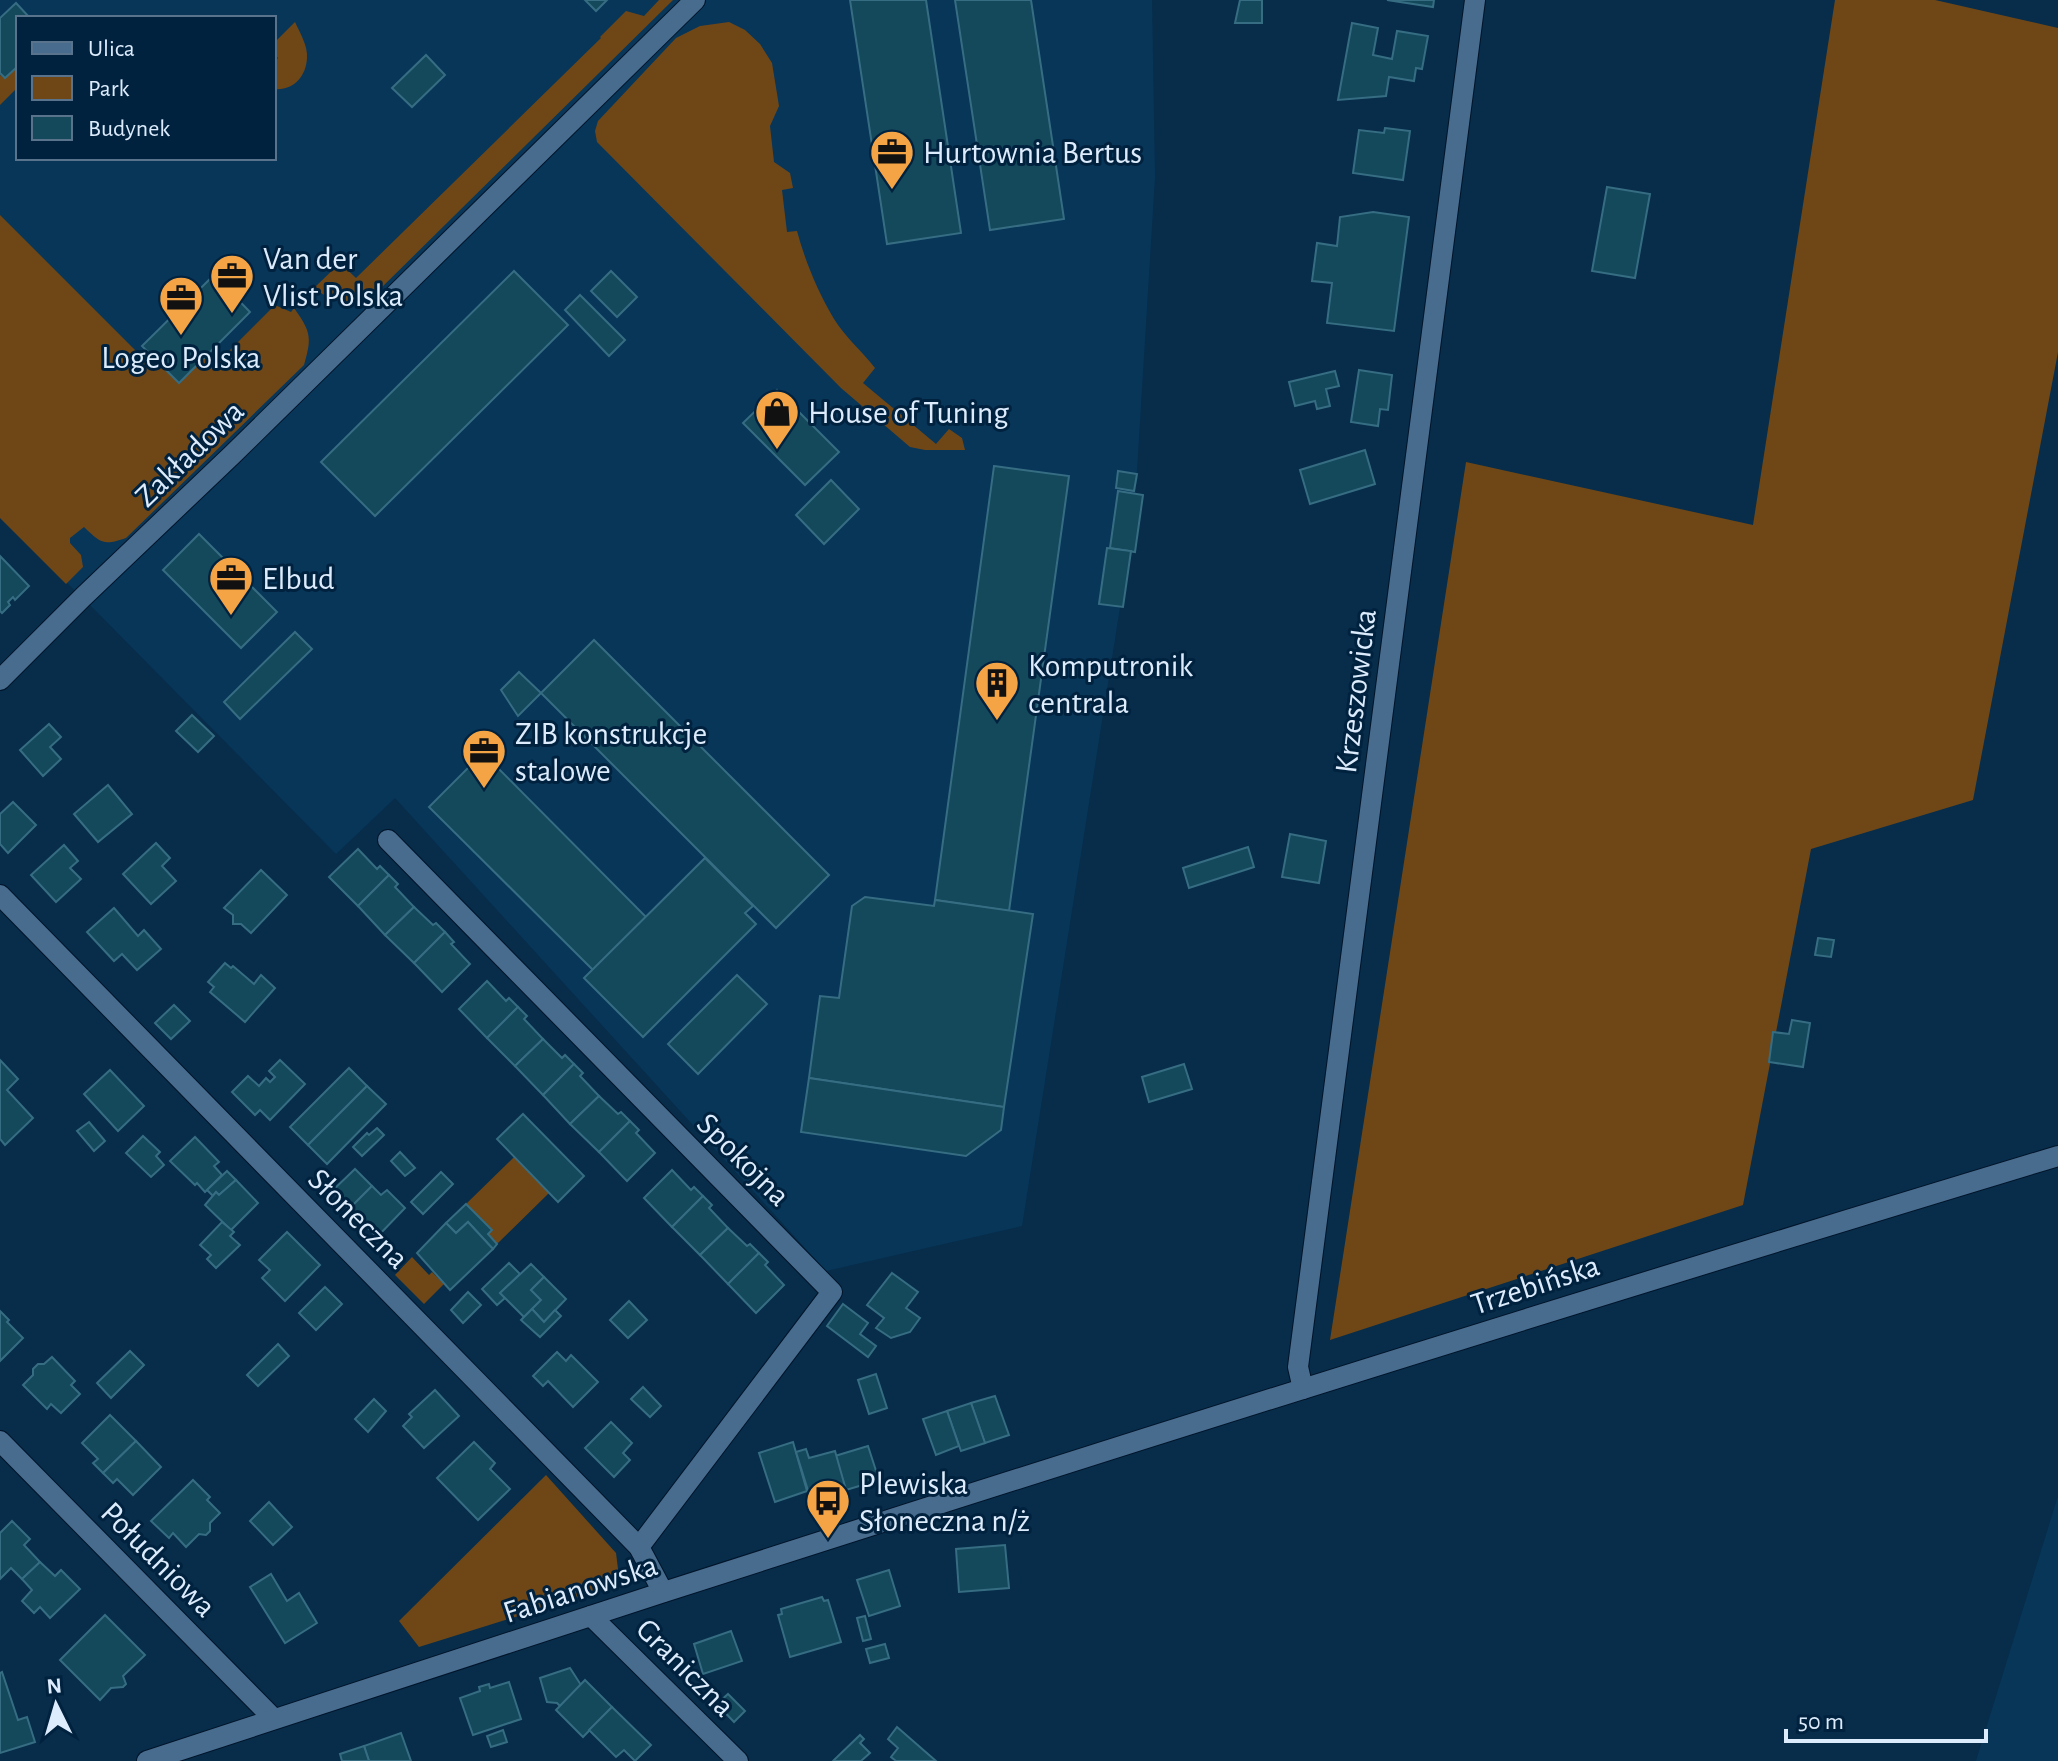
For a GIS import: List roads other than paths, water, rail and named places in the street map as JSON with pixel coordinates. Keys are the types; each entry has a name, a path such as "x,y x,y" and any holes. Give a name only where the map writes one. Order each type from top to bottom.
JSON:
{"street":[{"name":"Zakładowa","path":"0,680 695,0"},
{"name":"Krzeszowicka","path":"1303,1389 1298,1367 1475,0"},
{"name":"Spokojna","path":"388,840 832,1292 639,1547"},
{"name":"Słoneczna","path":"0,895 639,1547 663,1592"},
{"name":"Trzebińska","path":"1032,1475 1677,1271 2058,1156"},
{"name":"Południowa","path":"0,1441 274,1719"},
{"name":"Fabianowska","path":"147,1761 1032,1475"},
{"name":"Graniczna","path":"591,1616 738,1761"}],"place":[{"name":"Hurtownia Bertus","path":"892,191"},
{"name":"Van der Vlist Polska","path":"232,315"},
{"name":"Logeo Polska","path":"181,337"},
{"name":"House of Tuning","path":"777,451"},
{"name":"Elbud","path":"231,617"},
{"name":"Komputronik centrala","path":"997,722"},
{"name":"ZIB konstrukcje stalowe","path":"484,790"},
{"name":"Plewiska Słoneczna n/ż","path":"828,1540"}]}
